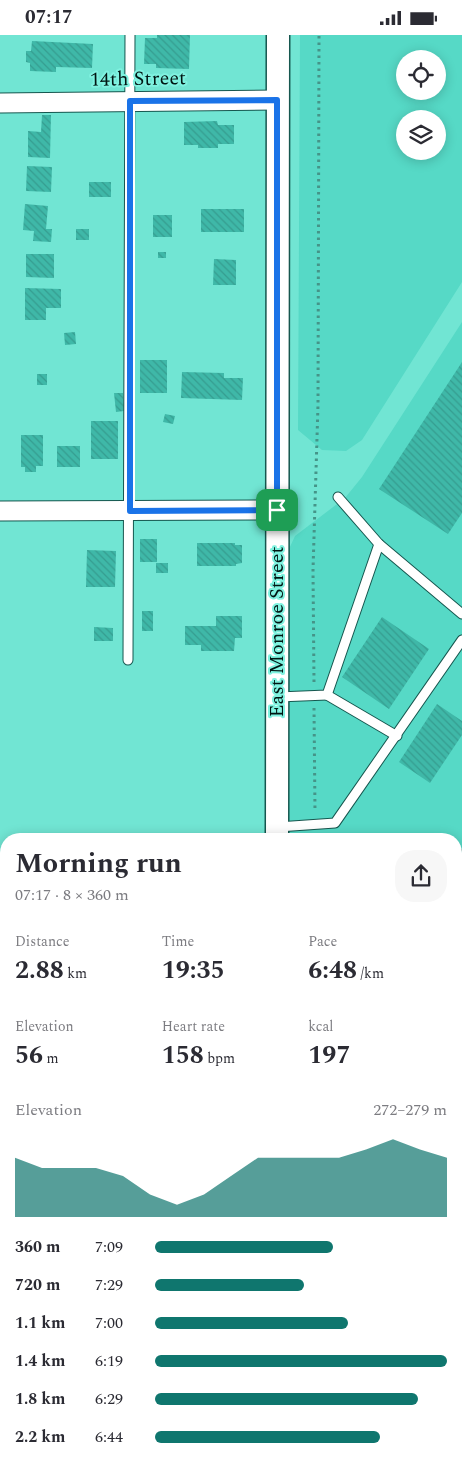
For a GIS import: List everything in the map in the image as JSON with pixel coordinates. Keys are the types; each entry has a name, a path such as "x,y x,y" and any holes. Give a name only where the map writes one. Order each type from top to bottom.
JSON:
{"street":[{"name":"East Monroe Street","path":"277,833 278,35"},
{"name":"14th Street","path":"0,103 277,100"},
{"path":"0,511 277,510"}],"lane":[{"path":"128,660 130,511 130,35"},
{"path":"338,497 379,544 462,614"},
{"path":"327,695 379,544"},
{"path":"277,833 335,823 462,640"},
{"path":"278,697 327,695 397,735"}],"path":[{"path":"315,826 313,571 318,405 319,35"}],"shaded area":[{"path":"300,35 462,35 462,282 362,440 346,451 322,450 298,430"},
{"path":"462,322 462,833 289,833 289,549 295,536 345,498 362,477"}],"building":[{"path":"157,35 190,35 189,69 156,68 156,64 144,64 145,38 157,38"},
{"path":"32,41 93,44 92,68 56,67 56,72 30,71 30,63 26,62 26,51 31,51"},
{"path":"42,115 51,115 50,158 28,157 28,131 41,132"},
{"path":"217,121 218,125 234,125 234,144 218,144 218,148 198,148 198,145 184,145 184,122"},
{"path":"27,166 52,167 51,192 26,191"},
{"path":"89,182 111,182 111,197 89,197"},
{"path":"25,204 48,206 46,229 52,229 51,242 33,241 34,231 23,230"},
{"path":"201,209 244,209 244,232 201,232"},
{"path":"153,215 172,215 172,237 153,237"},
{"path":"76,229 89,229 89,240 76,240"},
{"path":"158,252 166,252 166,258 158,258"},
{"path":"26,254 54,254 54,278 26,277"},
{"path":"214,259 236,260 236,285 213,285"},
{"path":"25,288 61,289 61,308 46,308 46,320 25,320"},
{"path":"75,332 76,344 65,345 64,333"},
{"path":"140,360 167,360 167,393 140,393"},
{"path":"462,362 462,513 448,534 379,489"},
{"path":"182,372 224,373 224,378 243,378 242,400 181,398"},
{"path":"37,374 47,374 47,385 37,385"},
{"path":"114,393 123,393 124,411 116,412"},
{"path":"165,414 175,416 173,424 163,422"},
{"path":"91,421 118,421 118,459 91,459"},
{"path":"21,435 43,435 43,466 36,466 36,472 25,472 25,467 21,467"},
{"path":"57,446 80,446 80,467 57,467"},
{"path":"140,539 157,539 157,562 140,562"},
{"path":"197,543 235,543 235,545 242,545 242,563 236,564 236,566 197,566"},
{"path":"87,550 116,551 115,587 86,587"},
{"path":"156,563 168,563 168,573 156,573"},
{"path":"142,611 153,611 153,631 142,631"},
{"path":"216,616 242,616 242,638 235,638 234,651 201,651 201,645 185,645 185,626 216,626"},
{"path":"382,617 429,649 389,709 342,677"},
{"path":"94,627 113,628 113,641 94,641"},
{"path":"437,704 462,721 462,735 430,783 399,762"}],"route":[{"path":"277,100 277,510 130,511 130,101 277,100"}]}
